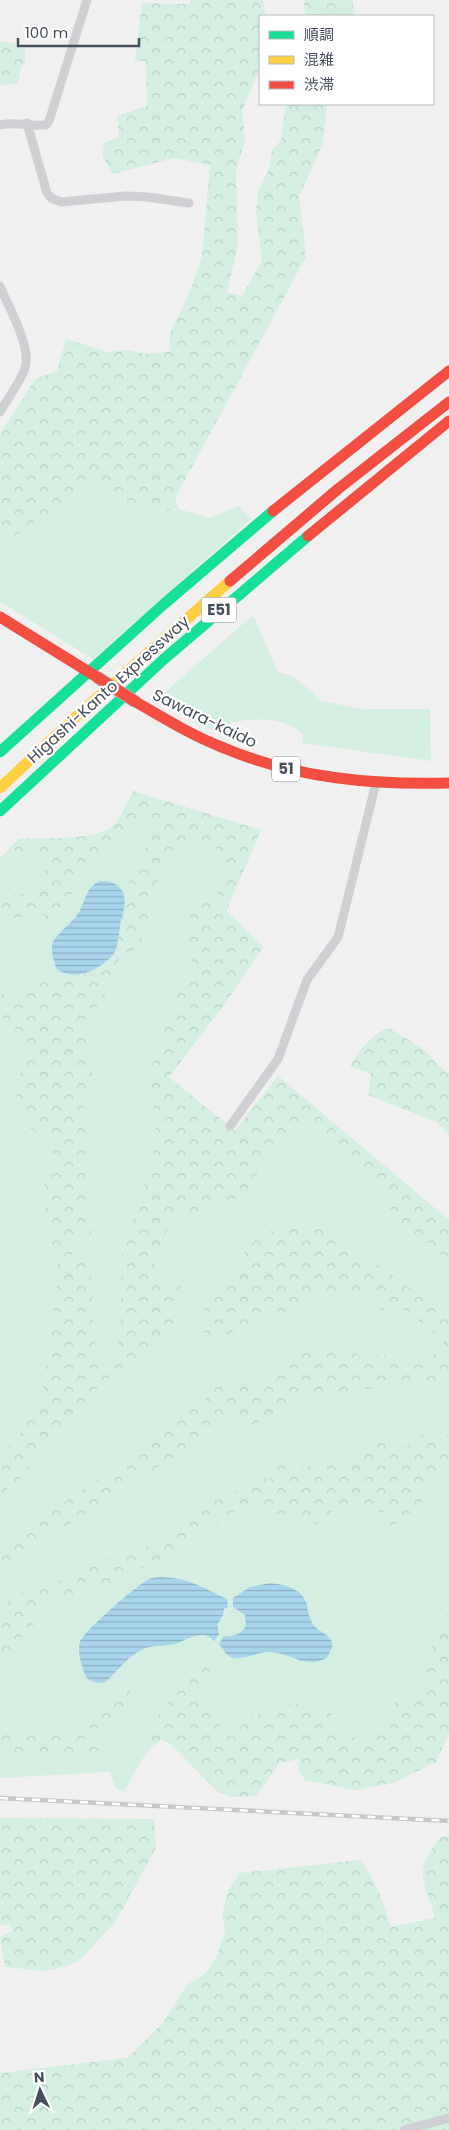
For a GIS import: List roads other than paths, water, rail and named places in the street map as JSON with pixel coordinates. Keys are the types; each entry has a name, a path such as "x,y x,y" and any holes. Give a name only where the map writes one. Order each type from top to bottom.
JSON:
{"main road":[{"path":"0,752 92,674 285,500 449,371"},
{"name":"Higashi-Kanto Expressway","path":"0,788 99,696 204,604 367,466 449,402"},
{"name":"Higashi-Kanto Expressway","path":"0,812 84,731 224,606 298,542 449,421"},
{"name":"Sawara-kaido","path":"0,617 136,702 178,726 236,754 257,761 314,774 376,783 449,783"}],"street":[{"path":"0,125 27,123 42,125 49,121 87,0"},
{"path":"27,123 47,194 55,200 61,202 133,196 189,203"},
{"path":"0,286 22,338 27,359 25,370 0,412"},
{"path":"230,1126 278,1059 307,980 338,937 376,783"},
{"path":"404,2130 449,2118"}],"water":[{"path":"100,881 110,882 118,886 124,895 124,910 115,952 101,965 86,973 70,974 63,972 56,968 52,954 52,945 76,916 89,890"},
{"path":"160,1577 187,1581 227,1599 228,1607 224,1609 217,1625 219,1634 214,1641 210,1637 200,1635 175,1644 145,1648 131,1657 106,1682 99,1683 87,1678 79,1654 80,1642 84,1636 100,1619 134,1590 149,1579"},
{"path":"270,1583 293,1588 305,1599 312,1623 332,1642 332,1647 326,1658 316,1662 309,1662 265,1652 243,1658 233,1658 219,1644 224,1636 237,1634 246,1625 245,1615 233,1607 233,1598 250,1587"}],"railway":[{"path":"0,1798 449,1821"}]}
